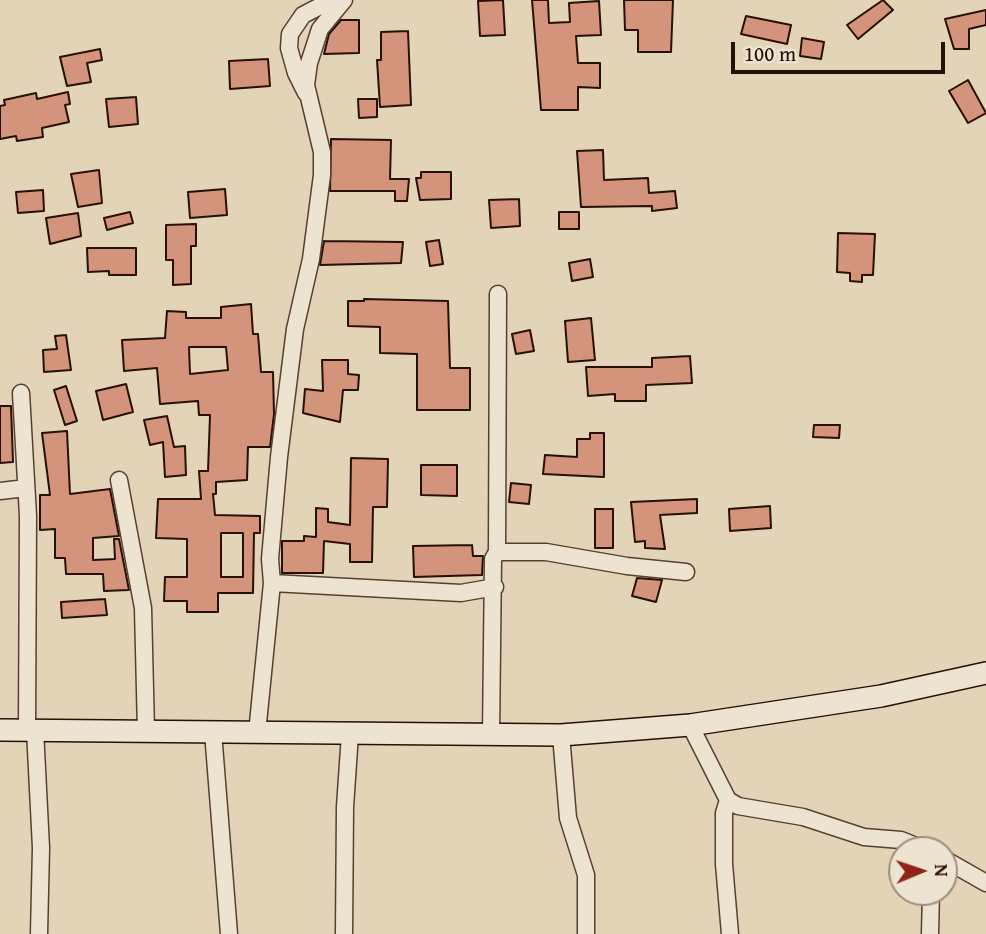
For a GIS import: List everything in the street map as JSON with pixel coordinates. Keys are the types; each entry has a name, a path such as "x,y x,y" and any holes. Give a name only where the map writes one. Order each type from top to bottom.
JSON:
{"street":[{"path":"308,99 296,73 289,48 290,34 303,15 332,0"},
{"path":"257,733 272,583 270,559 280,444 295,328 311,259 322,175 322,152 306,85 315,40 327,17 344,0"},
{"path":"491,736 495,587 493,559 497,552 498,294"},
{"path":"21,393 32,730 41,848 39,934"},
{"path":"119,480 144,608 146,732"},
{"path":"0,491 26,488"},
{"path":"497,552 546,552 627,566 686,572"},
{"path":"272,583 461,593 495,587"},
{"path":"0,730 561,735 690,725 881,696 986,673"},
{"path":"690,725 728,800 738,806 803,817 864,837 888,839"},
{"path":"213,733 229,934"},
{"path":"344,934 345,807 350,734"},
{"path":"561,735 568,818 586,875 586,934"},
{"path":"728,800 724,813 724,863 730,934"},
{"path":"958,867 986,883"},
{"path":"930,934 931,906"}],"building":[{"path":"503,0 505,35 480,36 478,1"},
{"path":"532,0 548,0 549,23 570,22 569,3 599,1 601,35 576,36 578,63 600,63 600,88 578,87 578,110 541,110"},
{"path":"624,0 673,0 671,52 638,52 638,30 625,30"},
{"path":"883,0 893,10 858,39 847,25"},
{"path":"986,10 986,25 969,29 969,49 954,49 945,19"},
{"path":"746,16 791,25 787,44 741,34"},
{"path":"341,20 359,20 359,53 324,54 329,34"},
{"path":"408,31 411,105 380,107 377,60 381,60 381,32"},
{"path":"802,38 824,42 821,59 800,56"},
{"path":"100,49 102,60 87,63 91,82 67,86 60,57"},
{"path":"268,59 270,86 230,89 229,61"},
{"path":"968,80 986,113 968,123 949,91"},
{"path":"68,92 70,104 65,105 69,122 42,128 43,137 17,141 16,136 0,139 0,106 5,105 4,100 36,93 37,99"},
{"path":"136,97 138,124 109,127 106,99"},
{"path":"358,99 377,99 377,117 359,118"},
{"path":"331,139 391,140 390,179 409,179 407,201 395,201 395,191 330,191"},
{"path":"603,150 604,180 648,178 649,193 675,191 677,208 652,211 652,206 581,207 577,151"},
{"path":"99,170 102,203 78,207 71,174"},
{"path":"421,172 451,172 451,199 420,200 416,178 421,178"},
{"path":"225,189 227,215 190,218 188,192"},
{"path":"43,190 44,211 18,213 16,192"},
{"path":"519,199 520,226 491,228 489,200"},
{"path":"130,212 133,223 107,230 104,218"},
{"path":"559,212 579,212 579,229 559,229"},
{"path":"78,213 81,236 50,244 46,218"},
{"path":"196,224 196,246 191,246 191,284 173,285 173,260 166,260 166,225"},
{"path":"838,233 875,234 873,275 862,275 862,282 850,281 850,273 837,272"},
{"path":"439,240 443,264 430,266 426,242"},
{"path":"324,241 403,242 401,263 320,265"},
{"path":"87,248 136,248 136,275 109,275 109,271 88,272"},
{"path":"590,259 593,277 572,281 569,263"},
{"path":"348,301 448,301 450,368 470,368 470,410 417,410 417,354 380,353 380,327 348,326"},
{"path":"251,304 253,334 258,334 261,372 273,372 274,414 270,447 248,447 247,480 216,482 216,494 213,494 215,515 260,516 260,533 254,533 253,593 218,593 218,612 187,612 187,601 164,601 165,577 187,577 187,539 156,538 158,499 201,499 199,471 208,471 210,415 199,415 198,401 160,404 157,368 124,371 122,340 165,338 167,311 186,312 186,318 221,318 221,307","holes":["189,347 226,347 228,370 190,374","221,533 243,533 243,577 221,577"]},
{"path":"591,318 595,360 568,362 565,321"},
{"path":"530,330 534,351 516,354 512,334"},
{"path":"66,335 71,370 44,372 43,350 57,349 55,336"},
{"path":"690,356 692,383 646,385 646,401 615,401 615,394 588,396 586,367 652,367 652,358"},
{"path":"322,360 348,360 348,374 359,375 358,390 343,390 340,422 303,413 305,389 323,391"},
{"path":"126,384 133,412 103,420 96,391"},
{"path":"66,386 77,421 65,425 54,390"},
{"path":"0,406 11,406 13,462 0,463"},
{"path":"167,416 174,447 185,446 186,475 165,477 163,442 150,445 144,420"},
{"path":"814,425 840,425 839,438 813,437"},
{"path":"67,431 70,494 110,489 119,536 93,538 93,560 115,559 114,539 119,539 129,590 104,591 103,574 66,574 65,558 55,558 55,529 40,530 40,495 50,495 42,433"},
{"path":"590,433 604,433 604,477 543,474 545,455 577,457 577,439 590,439"},
{"path":"351,458 388,459 387,507 373,507 372,562 350,562 350,544 324,541 323,573 282,573 282,541 304,541 304,536 316,537 316,508 328,509 328,522 350,525"},
{"path":"421,465 457,465 457,496 421,495"},
{"path":"511,483 531,485 529,504 509,502"},
{"path":"697,499 697,513 660,515 665,549 645,548 645,541 635,542 631,502"},
{"path":"770,506 771,528 730,531 729,509"},
{"path":"595,509 613,509 613,548 595,548"},
{"path":"472,545 473,556 483,556 482,575 414,577 413,546"},
{"path":"637,578 662,580 656,602 632,596"},
{"path":"105,599 107,615 62,618 61,602"}]}
